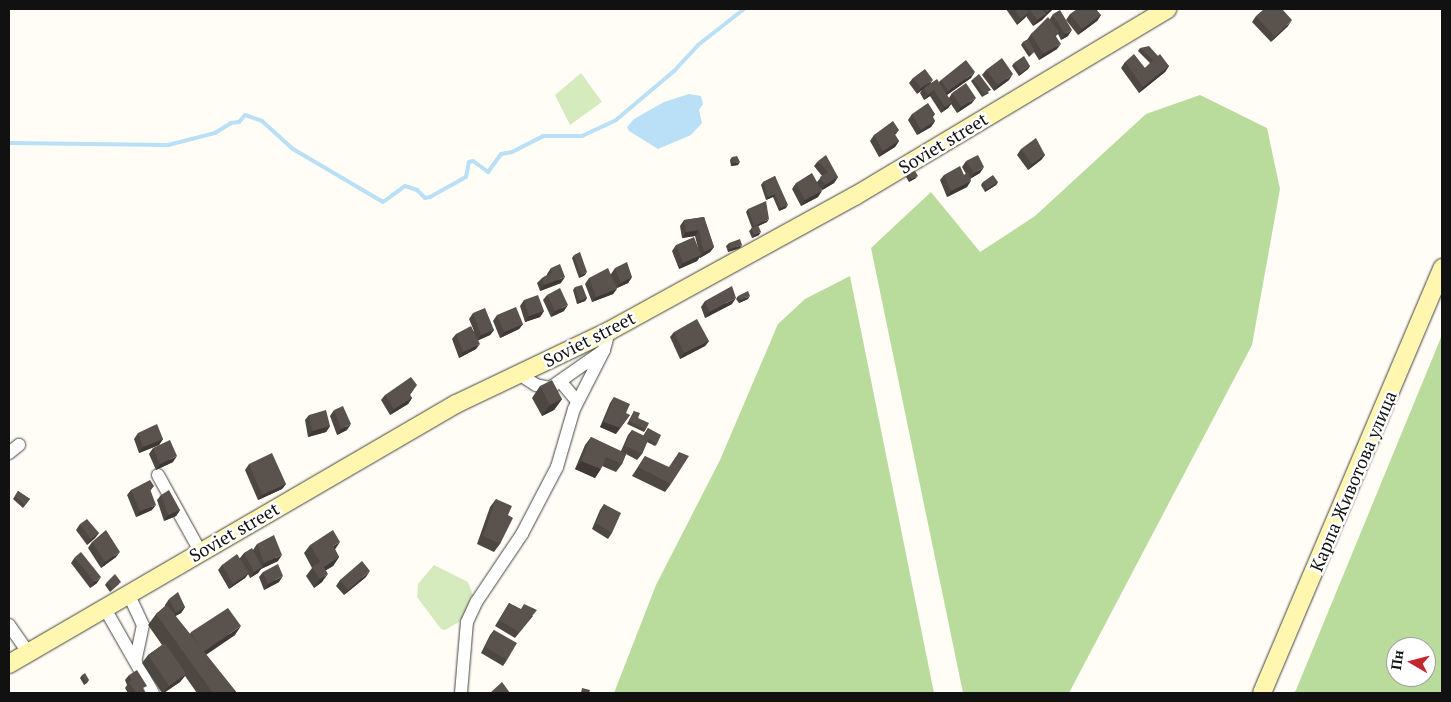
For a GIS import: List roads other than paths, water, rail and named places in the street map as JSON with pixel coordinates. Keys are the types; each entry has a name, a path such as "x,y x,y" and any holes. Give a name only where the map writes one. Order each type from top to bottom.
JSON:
{"main road":[{"name":"Soviet street","path":"9,664 200,551 456,404 609,331 855,196 1167,9"},
{"name":"Карпа Животова улица","path":"1262,693 1442,268"}],"street":[{"path":"461,693 467,622 522,534 557,467 578,401 604,350 609,331"},
{"path":"519,374 536,385 550,388 604,350"},
{"path":"561,382 578,401"},
{"path":"158,475 200,551"},
{"path":"128,593 143,625 136,659"},
{"path":"104,607 136,659 154,693"},
{"path":"9,625 28,652"}],"water":[{"path":"689,94 701,96 703,104 699,110 702,123 691,135 658,149 629,131 627,127 634,119 664,102"}],"waterway":[{"path":"9,143 168,145 215,133 231,123 239,122 245,115 262,121 293,149 383,202 405,186 417,190 425,198 466,177 469,162 473,161 488,172 501,154 512,152 543,136 582,136 616,120 674,71 698,45 744,9"}]}
